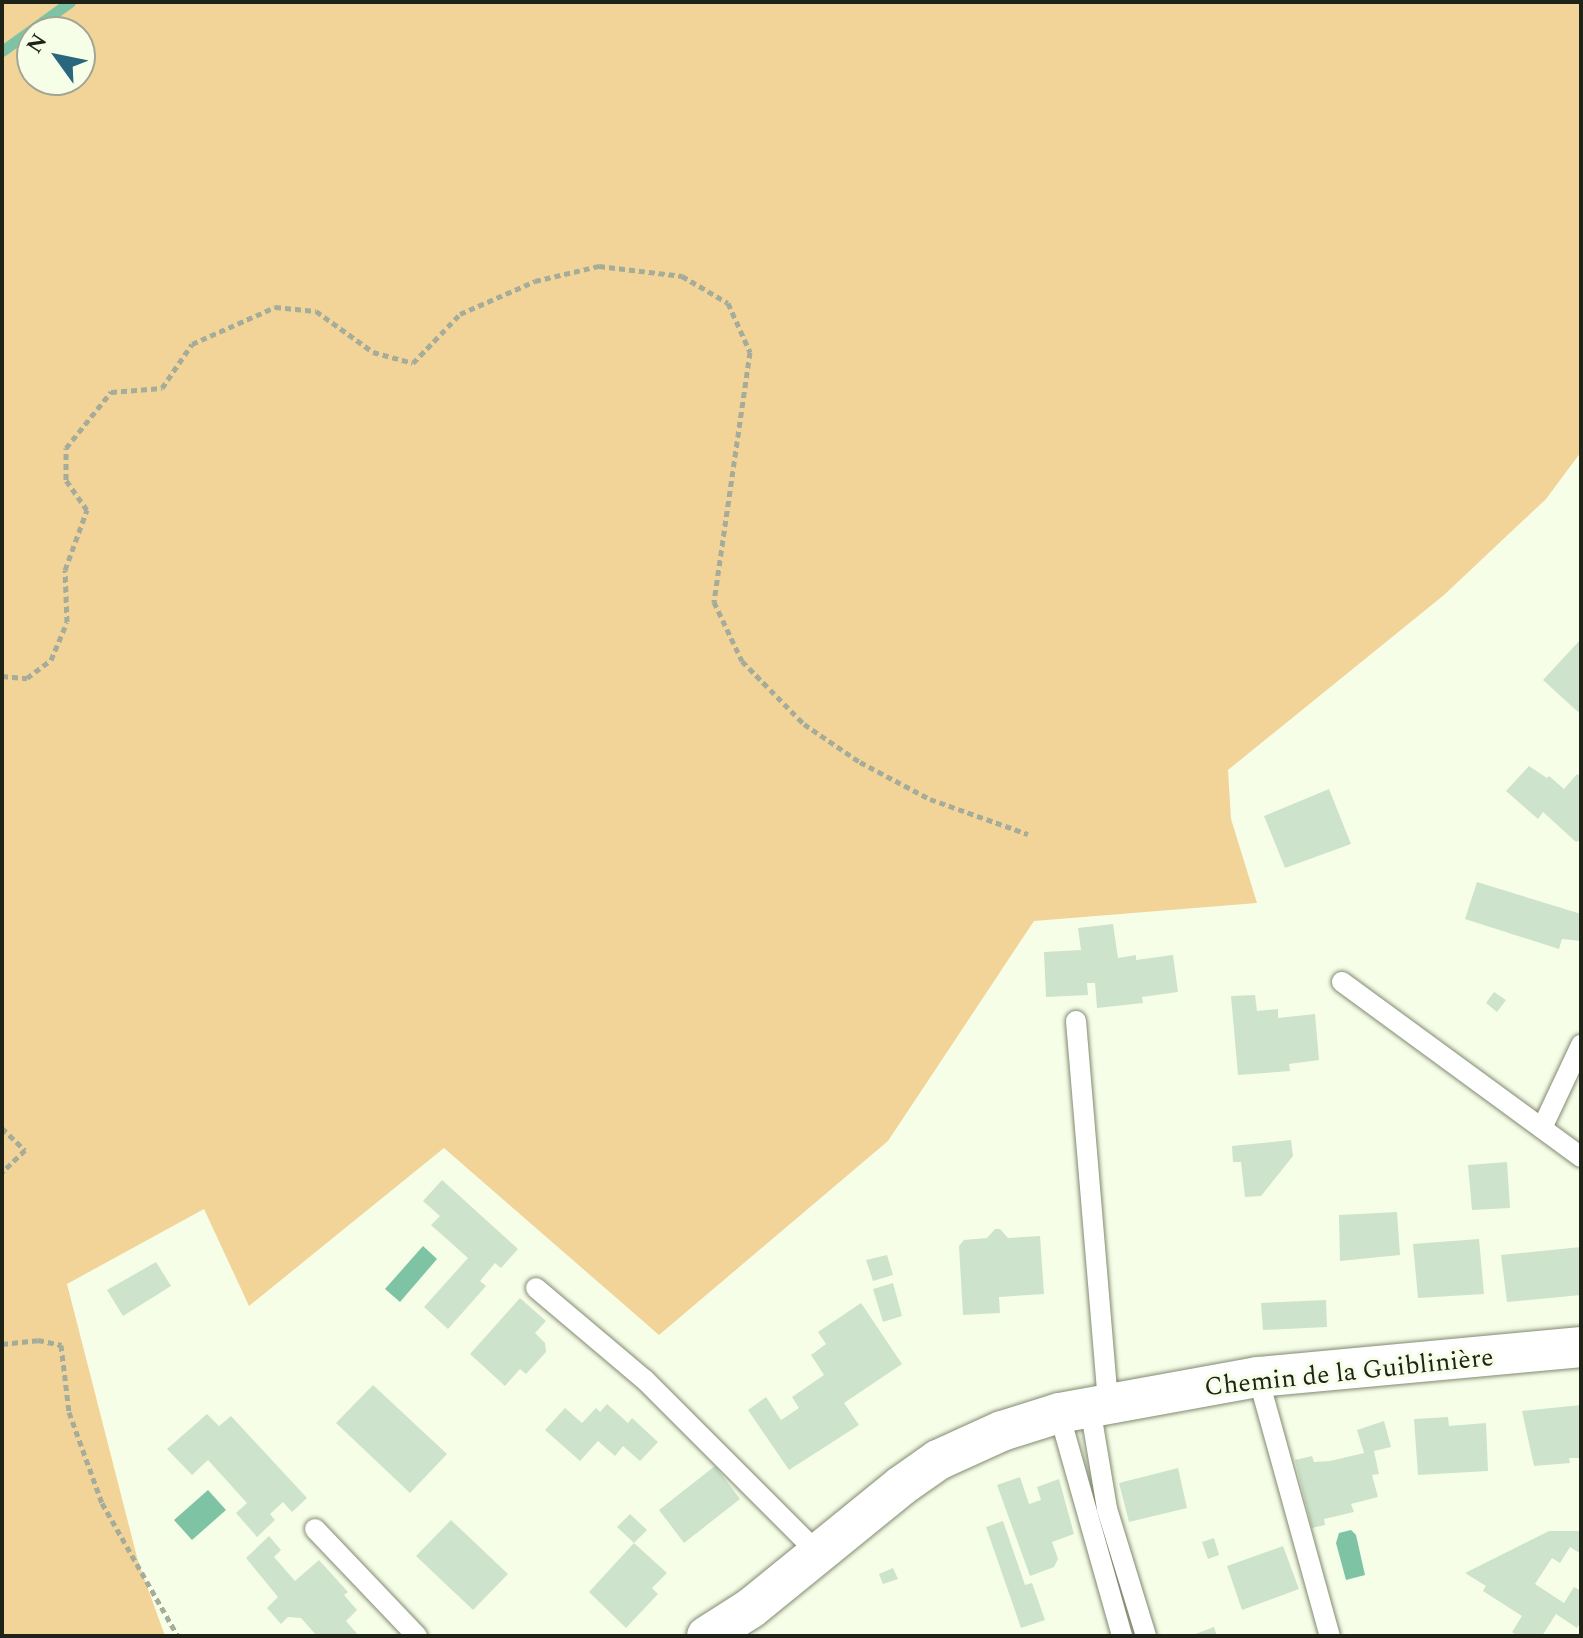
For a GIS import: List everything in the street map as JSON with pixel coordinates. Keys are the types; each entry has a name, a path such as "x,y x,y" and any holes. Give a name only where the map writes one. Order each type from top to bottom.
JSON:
{"street":[{"name":"Chemin de la Guiblinière","path":"707,1636 758,1622 818,1553 901,1486 938,1460 1002,1431 1086,1408 1258,1377 1581,1347"}],"lane":[{"path":"1342,982 1581,1157"},
{"path":"1076,1021 1086,1408 1122,1636"},
{"path":"1542,1128 1581,1045"},
{"path":"536,1288 645,1380 818,1553"},
{"path":"1258,1377 1330,1636"},
{"path":"1086,1408 1107,1509 1146,1636"},
{"path":"315,1529 417,1636"}],"path":[{"path":"2,676 27,678 51,660 67,622 65,570 87,510 66,480 66,448 111,392 162,388 192,344 275,307 316,311 373,352 413,363 460,314 535,281 599,266 682,276 728,303 750,352 714,602 742,661 804,724 860,762 930,799 1028,834"},
{"path":"2,1128 25,1150 2,1172"},
{"path":"2,1344 38,1340 61,1345 69,1412 102,1503 178,1636"}],"shaded area":[{"path":"2,2 1581,2 1581,452 1546,499 1444,595 1228,770 1231,819 1257,903 1034,921 888,1141 659,1335 444,1148 249,1306 204,1209 67,1284 138,1561 165,1636 2,1636"},
{"path":"423,1246 437,1259 400,1302 385,1289"},
{"path":"208,1490 226,1510 192,1540 174,1520"},
{"path":"1351,1530 1356,1535 1365,1575 1346,1580 1336,1543 1339,1533"}],"building":[{"path":"1581,639 1581,709 1578,712 1543,680"},
{"path":"1529,766 1547,778 1549,776 1564,789 1577,774 1581,777 1581,840 1576,842 1543,812 1538,819 1506,791"},
{"path":"1329,789 1351,844 1285,868 1264,816"},
{"path":"1477,882 1581,914 1581,941 1562,939 1559,949 1465,919"},
{"path":"1113,924 1118,958 1136,955 1136,960 1173,955 1178,992 1142,997 1143,1003 1097,1008 1095,983 1087,983 1088,995 1046,997 1044,952 1081,950 1078,928"},
{"path":"1494,992 1506,1000 1497,1012 1486,1003"},
{"path":"1255,995 1257,1011 1278,1009 1278,1018 1315,1014 1319,1060 1289,1064 1290,1071 1238,1075 1231,996"},
{"path":"1291,1140 1293,1156 1261,1196 1245,1197 1241,1162 1233,1162 1232,1146"},
{"path":"1507,1162 1510,1208 1472,1210 1468,1165"},
{"path":"442,1180 518,1249 501,1268 495,1263 480,1281 486,1286 448,1329 424,1307 468,1258 431,1225 440,1216 423,1201"},
{"path":"1397,1212 1400,1255 1340,1261 1339,1215"},
{"path":"995,1229 1000,1229 1008,1238 1040,1236 1044,1294 999,1297 1000,1313 963,1315 959,1246 964,1240 987,1238"},
{"path":"1479,1239 1484,1294 1418,1298 1413,1244"},
{"path":"1581,1247 1581,1295 1507,1302 1501,1255"},
{"path":"887,1255 893,1275 873,1281 866,1260"},
{"path":"156,1262 171,1286 123,1316 107,1290"},
{"path":"893,1283 902,1316 883,1322 873,1289"},
{"path":"520,1298 546,1321 535,1333 545,1343 546,1352 526,1374 520,1369 505,1386 470,1354"},
{"path":"1326,1300 1327,1327 1263,1330 1261,1303"},
{"path":"861,1303 902,1364 844,1403 859,1425 789,1470 748,1410 766,1397 781,1420 799,1408 792,1397 824,1375 811,1355 826,1344 818,1332"},
{"path":"373,1385 447,1454 410,1493 336,1423"},
{"path":"607,1404 628,1423 632,1418 658,1442 640,1461 623,1446 615,1456 598,1441 580,1461 545,1430 565,1408 582,1423 596,1408 600,1412"},
{"path":"1581,1405 1581,1458 1569,1458 1570,1463 1534,1466 1522,1411"},
{"path":"207,1414 219,1426 231,1416 307,1498 292,1512 283,1502 270,1514 275,1520 257,1537 236,1513 247,1503 208,1460 192,1475 167,1449"},
{"path":"1448,1417 1449,1426 1486,1423 1488,1471 1418,1475 1414,1419"},
{"path":"1384,1421 1391,1447 1374,1451 1379,1474 1372,1475 1378,1497 1351,1504 1354,1512 1324,1519 1325,1525 1312,1528 1295,1460 1312,1456 1314,1462 1330,1461 1364,1453 1357,1430"},
{"path":"715,1466 740,1499 684,1543 659,1510"},
{"path":"1178,1468 1187,1508 1129,1522 1119,1483"},
{"path":"1020,1477 1029,1504 1041,1500 1037,1487 1059,1479 1074,1534 1052,1542 1058,1559 1054,1567 1030,1576 997,1485"},
{"path":"630,1514 647,1530 634,1543 617,1527"},
{"path":"451,1520 508,1574 473,1610 416,1556"},
{"path":"1003,1521 1025,1585 1032,1583 1045,1620 1021,1628 986,1527"},
{"path":"1549,1531 1581,1531 1581,1554 1570,1547 1560,1563 1552,1558 1535,1584 1564,1603 1574,1587 1581,1591 1581,1621 1577,1628 1556,1614 1542,1636 1517,1636 1512,1632 1522,1616 1483,1591 1486,1586 1465,1573"},
{"path":"269,1536 281,1550 274,1557 295,1581 319,1560 348,1592 344,1595 357,1610 346,1621 359,1636 317,1636 301,1618 288,1617 281,1624 267,1608 278,1597 246,1558"},
{"path":"1214,1538 1219,1555 1208,1559 1202,1542"},
{"path":"634,1543 667,1573 652,1588 658,1594 626,1628 589,1592"},
{"path":"1283,1546 1299,1589 1242,1610 1227,1566"},
{"path":"893,1568 898,1579 883,1584 879,1574"},
{"path":"1214,1627 1217,1636 1190,1636"}],"waterway":[{"path":"2,51 70,2"}]}
